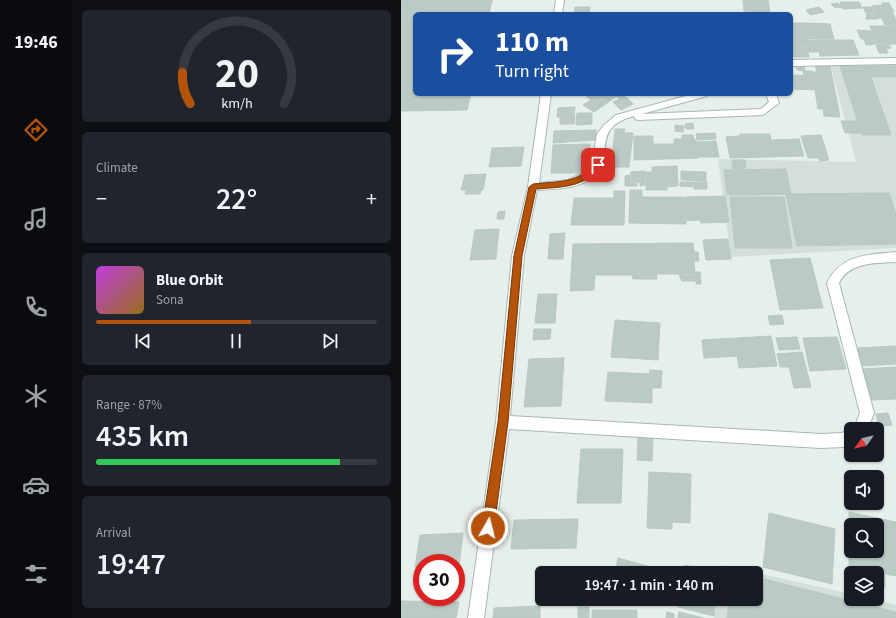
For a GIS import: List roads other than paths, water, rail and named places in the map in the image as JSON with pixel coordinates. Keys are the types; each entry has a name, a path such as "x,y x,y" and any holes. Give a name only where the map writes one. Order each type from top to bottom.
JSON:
{"street":[{"path":"558,12 560,0"},
{"path":"793,63 896,61"},
{"path":"475,618 503,422 518,256 533,187 546,96"},
{"path":"533,187 572,183 589,176 598,165 602,134 610,124 619,117 697,96"},
{"path":"619,117 763,112 774,103 772,96"},
{"path":"864,422 867,413 833,283 835,275 843,268 861,260 896,257"},
{"path":"503,422 821,441 844,440"}]}
